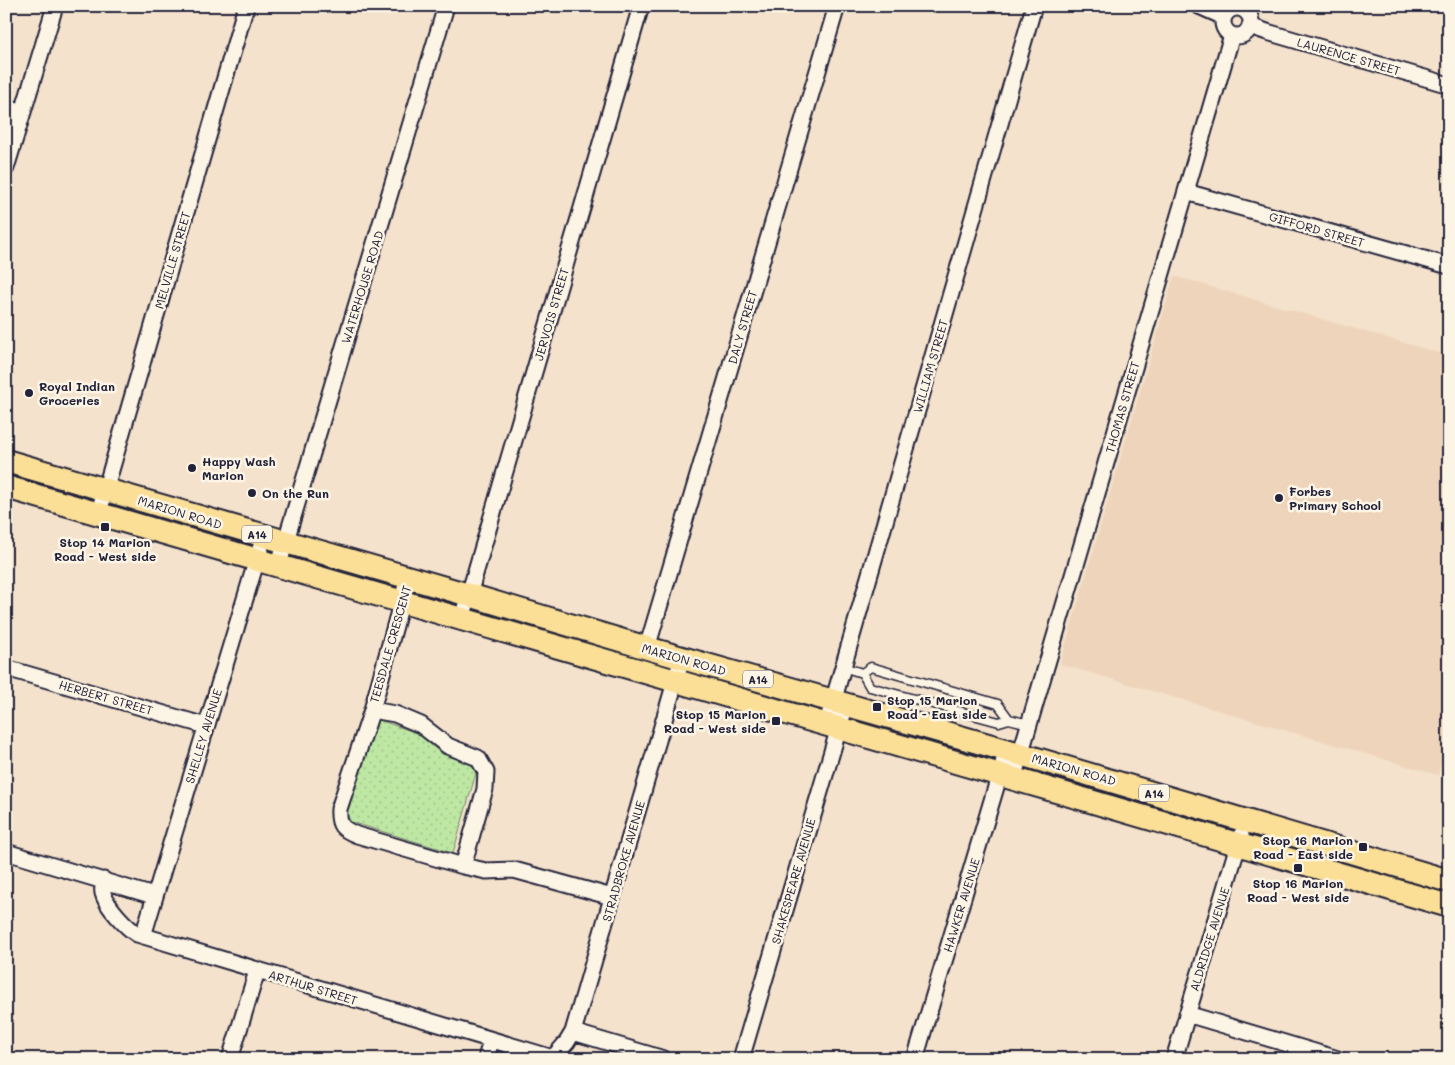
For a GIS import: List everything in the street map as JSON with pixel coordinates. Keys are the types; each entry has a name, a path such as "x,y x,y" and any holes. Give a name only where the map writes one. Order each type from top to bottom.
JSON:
{"main road":[{"name":"MARION ROAD","path":"6,461 647,648 1014,752 1449,881"},
{"name":"MARION ROAD","path":"6,487 461,622 676,681 832,728 1449,906"}],"street":[{"path":"6,168 55,6"},
{"name":"MELVILLE STREET","path":"98,515 246,6"},
{"name":"WATERHOUSE ROAD","path":"278,567 275,539 446,6"},
{"name":"JERVOIS STREET","path":"461,622 641,6"},
{"name":"DALY STREET","path":"647,648 837,6"},
{"name":"WILLIAM STREET","path":"832,728 840,702 843,668 1034,6"},
{"path":"1198,6 1224,17"},
{"path":"1241,7 1250,18 1250,26 1244,34 1239,36 1232,35 1224,28 1224,17 1229,10 1241,7"},
{"name":"LAURENCE STREET","path":"1250,26 1449,85"},
{"name":"THOMAS STREET","path":"1006,778 1014,752 1029,724 1232,35"},
{"path":"6,107 23,112"},
{"name":"GIFFORD STREET","path":"1186,192 1449,266"},
{"name":"SHELLEY AVENUE","path":"143,936 257,561 275,539"},
{"name":"TEESDALE CRESCENT","path":"408,578 372,710 339,809 338,820 344,829 357,835 464,866 486,871 514,870 612,897"},
{"name":"STRADBROKE AVENUE","path":"553,1058 573,1032 682,658"},
{"name":"HERBERT STREET","path":"6,668 206,726"},
{"name":"TEESDALE CRESCENT","path":"372,710 395,714 422,725 448,746 478,758 486,772 485,790 464,866"},
{"name":"SHAKESPEARE AVENUE","path":"741,1059 832,728"},
{"name":"HAWKER AVENUE","path":"915,1059 1006,778"},
{"name":"ALDRIDGE AVENUE","path":"1174,1059 1186,1014 1247,820"},
{"path":"6,852 154,896"},
{"name":"ARTHUR STREET","path":"104,880 103,895 108,903 128,928 143,936 553,1058"},
{"path":"230,1059 258,970"},
{"path":"1186,1014 1338,1059"},
{"path":"573,1032 664,1059"},
{"path":"486,1059 491,1040"}],"lane":[{"path":"862,673 871,667 998,704 1009,719"},
{"path":"843,668 862,673 870,687 999,722 1009,719 1029,724"}],"shaded area":[{"name":"Forbes Primary School","path":"1174,276 1449,356 1449,738 1438,775 1060,664"}],"green space":[{"path":"373,718 417,733 442,754 478,766 453,853 351,822 345,811"}],"place":[{"name":"Royal Indian Groceries","path":"29,393"},
{"name":"Happy Wash Marion","path":"192,468"},
{"name":"On the Run","path":"252,493"},
{"name":"Forbes Primary School","path":"1279,498"},
{"name":"Stop 14 Marion Road - West side","path":"105,527"},
{"name":"Stop 15 Marion Road - East side","path":"877,707"},
{"name":"Stop 15 Marion Road - West side","path":"776,721"},
{"name":"Stop 16 Marion Road - East side","path":"1363,847"},
{"name":"Stop 16 Marion Road - West side","path":"1298,868"}]}
